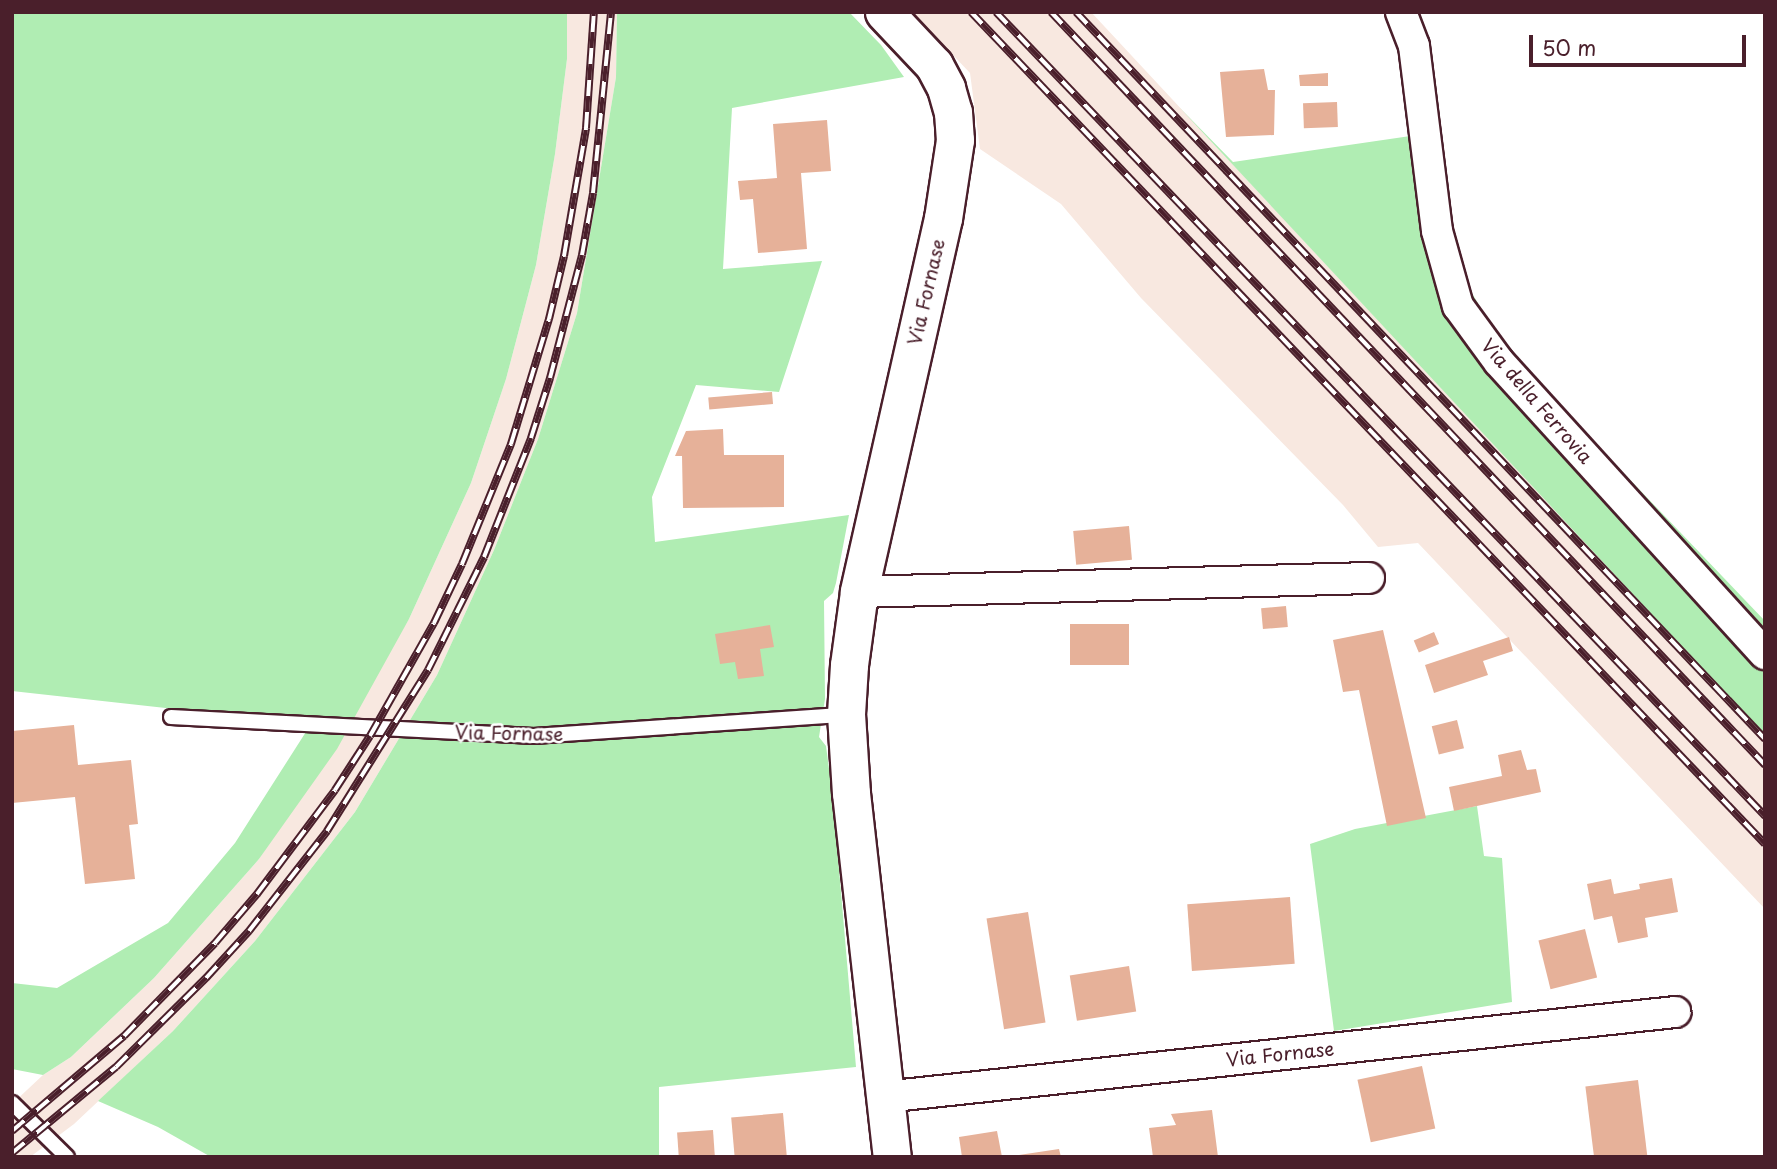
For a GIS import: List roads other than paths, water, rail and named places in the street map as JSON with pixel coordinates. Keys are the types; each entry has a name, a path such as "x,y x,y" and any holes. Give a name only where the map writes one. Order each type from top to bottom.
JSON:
{"street":[{"name":"Via Fornase","path":"884,12 934,65 946,88 953,112 955,140 943,218 859,592 849,665 846,714 851,793 891,1157"},
{"name":"Via della Ferrovia","path":"1401,12 1414,46 1419,72 1437,231 1458,306 1499,362 1765,654"},
{"path":"859,592 1369,578"},
{"name":"Via Fornase","path":"884,1097 1675,1012"}],"lane":[{"name":"Via Fornase","path":"171,718 534,736 846,714"},
{"path":"12,1103 67,1157"}],"railway":[{"path":"12,1131 124,1036 215,943 257,894 335,790 370,736 434,623 462,564 511,444 549,319 564,256 586,128 594,12"},
{"path":"12,1153 116,1067 206,978 249,931 327,831 428,670 484,557 531,438 550,378 582,255 593,193 611,12"},
{"path":"971,12 1765,844"},
{"path":"996,12 1765,816"},
{"path":"1051,12 1765,765"},
{"path":"1076,12 1765,739"}]}
